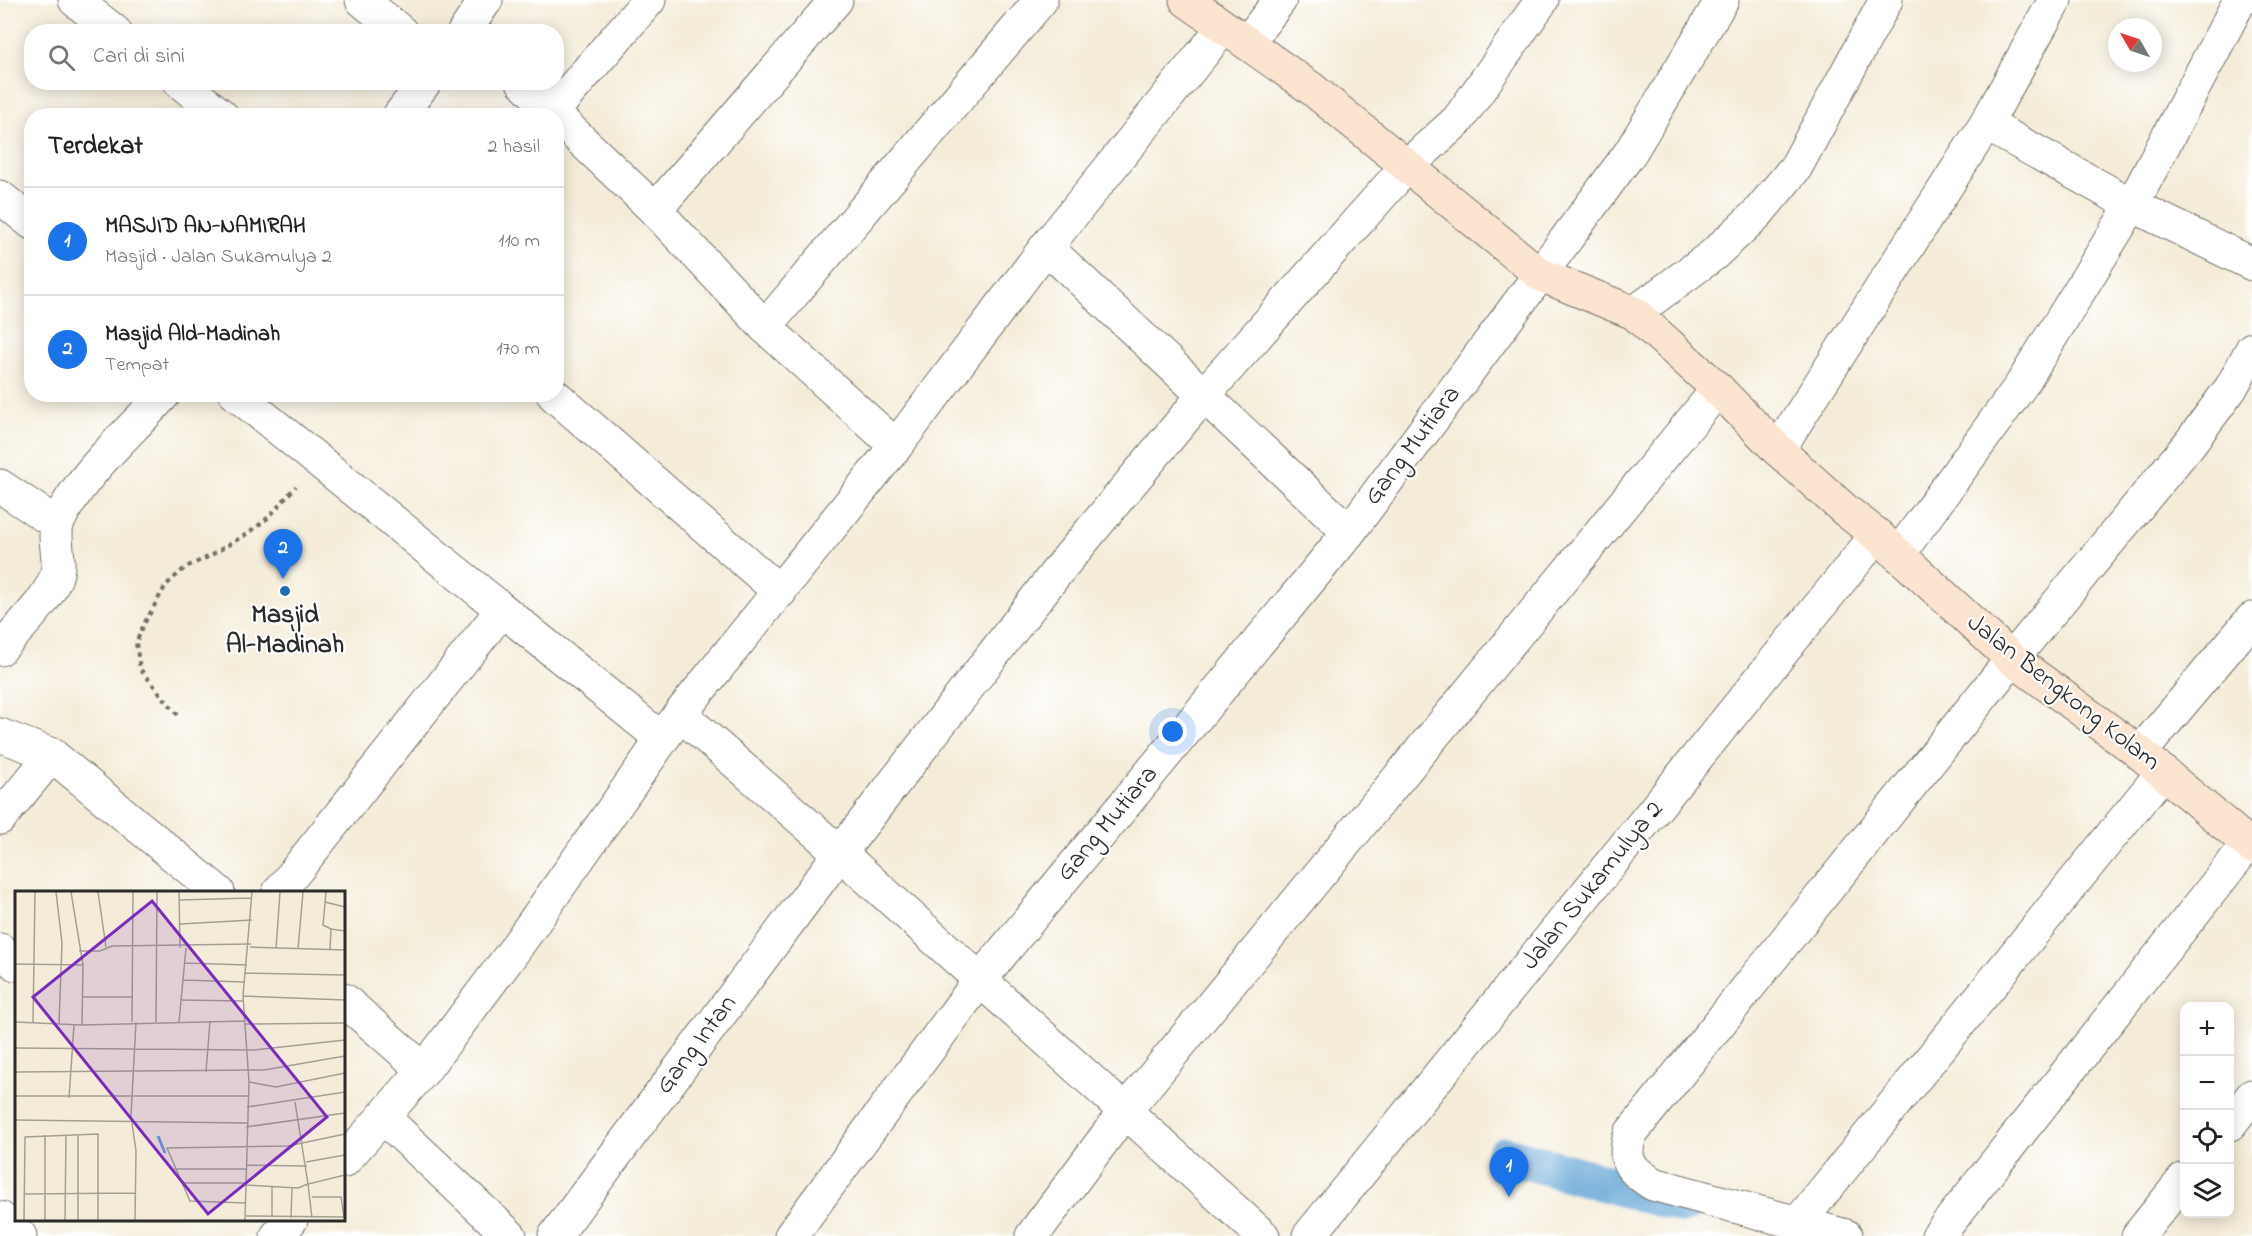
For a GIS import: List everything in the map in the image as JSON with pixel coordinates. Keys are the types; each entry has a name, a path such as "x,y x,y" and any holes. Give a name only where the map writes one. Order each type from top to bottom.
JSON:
{"street":[{"path":"75,0 105,24"},
{"path":"362,0 391,24"},
{"path":"471,24 486,0"},
{"path":"560,108 650,0"},
{"path":"655,210 836,0"},
{"path":"765,327 1041,0"},
{"name":"Jalan Bengkong Kolam","path":"1186,0 1312,88 1540,274 1634,313 1718,389 1778,450 2012,659 2151,763 2250,845"},
{"path":"345,1160 424,1070 510,956 671,726 896,446 1046,247 1235,35 1280,0"},
{"name":"Gang Intan","path":"555,1236 840,853 1056,573 1203,396 1407,166 1458,120 1542,0"},
{"name":"Gang Mutiara","path":"791,1236 979,981 1349,532 1630,153 1722,0"},
{"path":"1634,313 1713,255 1757,214 1796,167 1886,0"},
{"path":"1778,450 1986,124 2055,0"},
{"name":"Jalan Sukamulya 2","path":"1309,1236 2022,384 2132,205 2240,0"},
{"path":"190,90 212,108"},
{"path":"405,108 419,90"},
{"path":"531,90 549,108"},
{"path":"564,123 655,210 765,327 896,446"},
{"path":"1986,124 2132,205 2252,264"},
{"path":"0,197 24,216"},
{"path":"1046,247 1349,532"},
{"path":"1846,1236 1653,1184 1637,1174 1628,1162 1625,1149 1631,1133 2012,659 2190,443 2231,388 2252,349"},
{"path":"1032,1236 1125,1111 1718,389"},
{"path":"0,649 53,584 58,569 57,524 102,460 156,402"},
{"path":"247,402 502,610 671,726 840,853 1247,1224 1263,1236"},
{"path":"562,402 780,592"},
{"path":"0,486 57,524"},
{"path":"280,891 502,610"},
{"path":"1798,1223 2151,763 2252,619"},
{"path":"0,735 51,755 217,891"},
{"path":"0,818 51,755"},
{"path":"1938,1236 2250,845"},
{"path":"0,950 15,963"},
{"path":"345,1000 424,1070"},
{"path":"2234,1118 2252,1096"},
{"path":"383,1117 510,1236"},
{"path":"2138,1236 2180,1184"},
{"path":"0,1218 20,1236"},
{"path":"277,1236 290,1221"}],"path":[{"path":"178,715 140,669 136,643 155,602 166,585 186,567 230,544 269,517 317,461"}],"waterway":[{"path":"1505,1155 1684,1205"}],"place":[{"name":"Masjid Ald-Madinah","path":"283,579"},
{"name":"Masjid Al-Madinah","path":"285,591"},
{"name":"MASJID AN-NAMIRAH","path":"1509,1197"}]}
